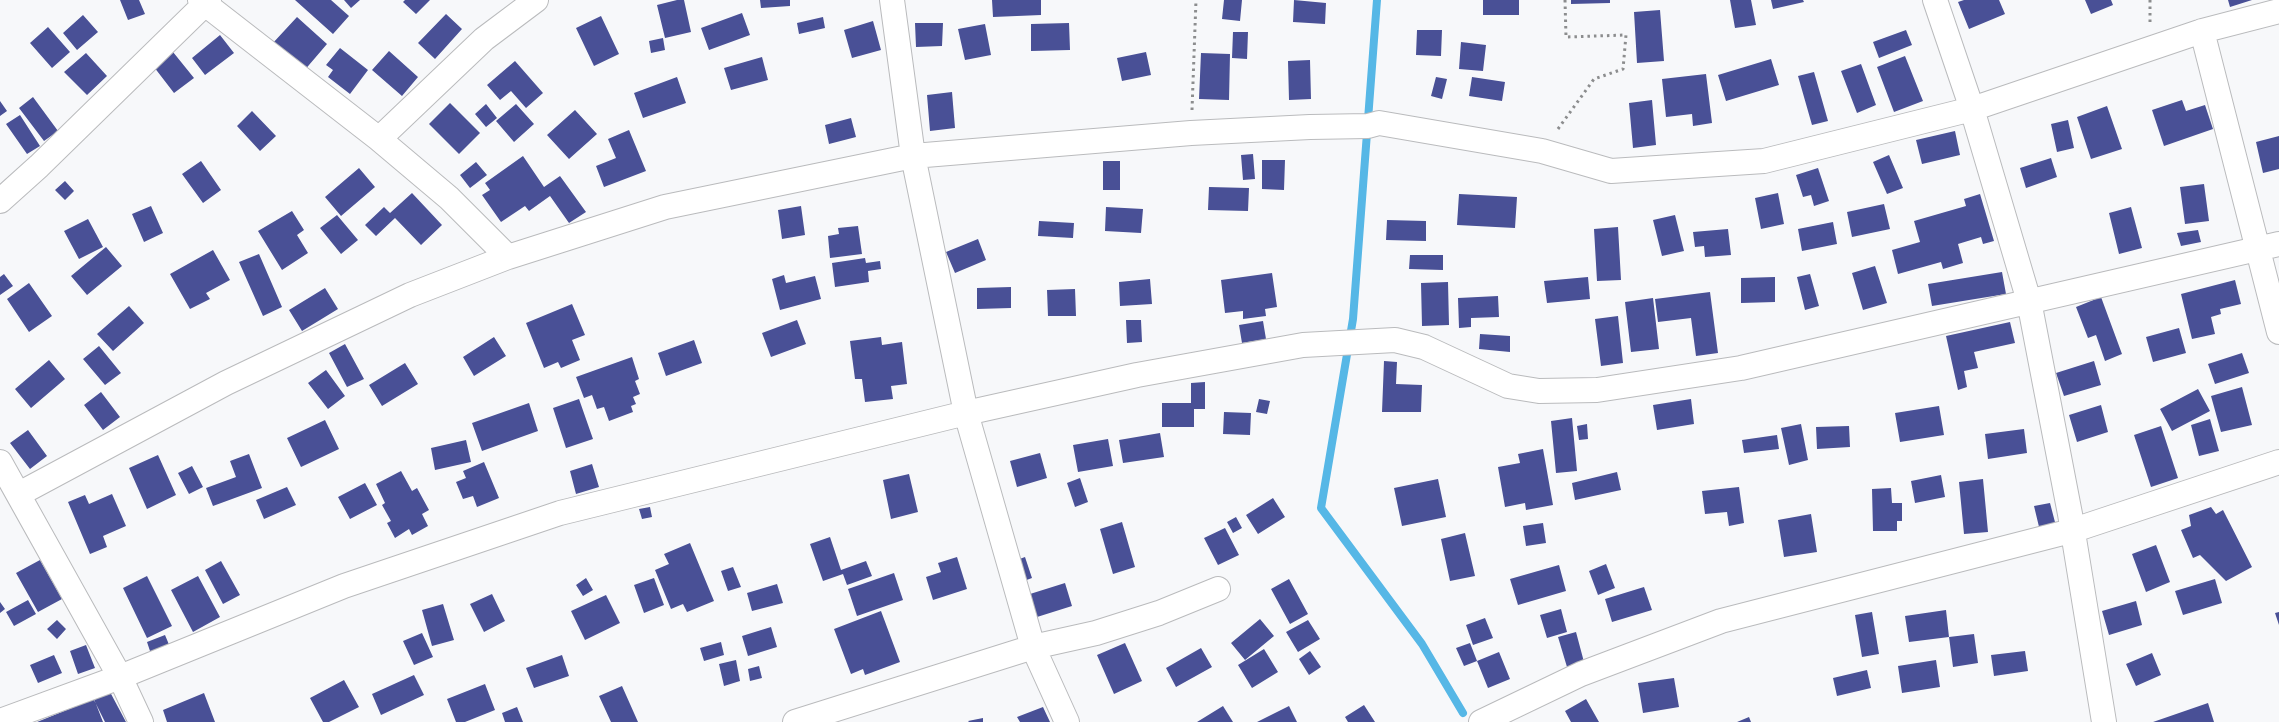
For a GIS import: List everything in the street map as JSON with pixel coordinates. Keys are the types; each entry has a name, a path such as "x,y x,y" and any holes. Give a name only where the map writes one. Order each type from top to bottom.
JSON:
{"street":[{"path":"378,139 484,39 536,0"},
{"path":"892,0 913,156 966,413 1033,647 1067,722"},
{"path":"1935,0 1972,109 2029,301 2072,531 2104,722"},
{"path":"0,201 39,166 204,1 449,198 508,257"},
{"path":"18,494 226,383 410,295 508,257 665,206 913,156 1191,133 1368,124 1542,151 1610,171 1764,161 1972,109 2202,31 2279,11"},
{"path":"2202,31 2234,159 2269,246 2279,332"},
{"path":"0,721 120,676 344,586 560,513 966,413 1137,375 1303,345 1395,340 1424,346 1508,386 1539,391 1596,390 1740,368 2269,246"},
{"path":"0,462 120,676 140,722"},
{"path":"1481,722 1581,674 1721,621 2072,531 2279,462"},
{"path":"795,722 1033,647 1096,633 1150,616 1218,589"}],"path":[{"path":"1191,133 1196,0"},
{"path":"1542,151 1594,79 1623,69 1626,35 1566,37 1565,0"}],"building":[{"path":"120,0 139,0 145,14 128,20"},
{"path":"295,0 331,0 349,16 333,34"},
{"path":"344,0 360,0 351,8"},
{"path":"405,0 430,0 416,14 403,2"},
{"path":"684,0 691,32 665,38 657,5"},
{"path":"760,0 790,0 790,6 761,8"},
{"path":"992,0 1041,0 1041,15 993,17"},
{"path":"1224,0 1242,0 1240,21 1222,19"},
{"path":"1294,0 1326,3 1325,24 1293,22"},
{"path":"1483,0 1519,0 1519,15 1483,15"},
{"path":"1571,0 1610,0 1610,3 1571,4"},
{"path":"1730,0 1751,0 1756,25 1735,28"},
{"path":"1771,0 1803,0 1804,2 1773,9"},
{"path":"1964,0 1999,0 2005,14 1969,29 1958,2"},
{"path":"2085,0 2111,0 2113,5 2091,14"},
{"path":"2228,0 2252,0 2230,7"},
{"path":"1660,10 1664,61 1637,63 1634,12"},
{"path":"742,13 750,35 709,50 701,28"},
{"path":"446,14 462,29 435,59 418,43"},
{"path":"83,15 98,32 77,50 63,33"},
{"path":"601,16 619,54 594,66 576,28"},
{"path":"297,17 327,44 303,72 272,44"},
{"path":"823,17 825,28 799,34 797,23"},
{"path":"873,21 881,50 852,58 844,30"},
{"path":"915,23 943,23 942,46 916,47"},
{"path":"1069,23 1070,50 1031,51 1031,24"},
{"path":"985,24 991,55 965,60 958,29"},
{"path":"48,27 70,52 52,68 30,43"},
{"path":"1417,30 1442,30 1441,56 1416,55"},
{"path":"1906,30 1912,45 1879,58 1873,42"},
{"path":"1233,32 1248,32 1247,59 1232,58"},
{"path":"220,35 234,53 205,75 192,58"},
{"path":"663,38 665,50 651,53 649,41"},
{"path":"1461,42 1486,45 1483,71 1459,69"},
{"path":"340,48 368,70 350,94 328,77 333,70 326,65"},
{"path":"389,51 418,77 402,96 372,70"},
{"path":"173,52 194,78 174,93 154,67"},
{"path":"1146,52 1151,75 1122,81 1117,58"},
{"path":"86,53 107,76 87,95 64,72"},
{"path":"1201,53 1230,54 1229,100 1199,99"},
{"path":"1905,56 1923,101 1894,112 1877,67"},
{"path":"762,57 768,80 731,90 724,68"},
{"path":"1771,59 1779,85 1726,101 1718,75"},
{"path":"1310,60 1311,99 1289,100 1288,61"},
{"path":"515,61 543,93 526,108 511,91 500,100 487,85"},
{"path":"1861,64 1876,105 1857,113 1841,71"},
{"path":"1814,72 1828,121 1812,125 1798,76"},
{"path":"1706,74 1712,123 1693,126 1692,114 1666,117 1662,79"},
{"path":"677,77 686,103 643,118 634,93"},
{"path":"1436,77 1447,79 1442,99 1431,96"},
{"path":"1472,77 1505,82 1502,101 1469,96"},
{"path":"952,92 955,128 930,131 927,95"},
{"path":"33,97 58,131 44,141 19,108"},
{"path":"1652,100 1656,145 1633,148 1629,103"},
{"path":"2182,100 2186,111 2205,105 2213,129 2164,146 2152,110"},
{"path":"0,101 7,111 0,116"},
{"path":"450,103 480,133 459,154 429,124"},
{"path":"486,104 497,118 486,127 475,114"},
{"path":"516,104 534,124 514,142 496,121"},
{"path":"2107,106 2122,149 2091,159 2077,117"},
{"path":"575,110 597,134 569,159 547,135"},
{"path":"252,111 276,136 260,151 237,126"},
{"path":"20,115 40,146 27,154 6,124"},
{"path":"851,118 856,137 829,144 825,125"},
{"path":"2068,120 2074,148 2057,152 2051,124"},
{"path":"629,130 646,171 604,187 596,166 616,158 608,139"},
{"path":"1955,131 1960,155 1922,164 1916,140"},
{"path":"2279,136 2279,169 2263,173 2256,142"},
{"path":"1253,154 1255,179 1243,180 1241,155"},
{"path":"1889,155 1903,188 1887,194 1873,162"},
{"path":"523,156 544,187 560,176 586,212 569,223 550,196 529,211 525,206 501,222 482,195 490,190 485,183"},
{"path":"2051,158 2057,177 2026,188 2020,168"},
{"path":"1262,160 1285,160 1284,190 1262,189"},
{"path":"201,161 221,190 203,203 182,174"},
{"path":"1103,161 1120,161 1120,190 1103,190"},
{"path":"476,162 487,175 470,188 460,175"},
{"path":"359,168 375,187 341,216 325,197"},
{"path":"1818,168 1829,201 1814,206 1811,195 1803,197 1796,175"},
{"path":"65,181 74,191 65,200 55,190"},
{"path":"2204,184 2209,221 2185,224 2180,187"},
{"path":"1209,187 1249,188 1248,211 1208,210"},
{"path":"412,193 442,225 421,245 395,218 376,236 365,225 384,207 390,213"},
{"path":"1778,193 1784,224 1761,229 1755,198"},
{"path":"1459,194 1517,197 1515,228 1457,225"},
{"path":"1980,194 1994,241 1983,244 1981,237 1958,244 1963,263 1943,269 1941,262 1898,274 1892,250 1920,242 1914,221 1966,206 1964,199"},
{"path":"1884,204 1890,229 1852,237 1847,212"},
{"path":"151,206 163,233 144,242 132,214"},
{"path":"801,206 805,235 782,239 778,210"},
{"path":"1106,207 1143,209 1141,233 1105,231"},
{"path":"2131,207 2142,248 2119,254 2109,213"},
{"path":"292,211 304,230 297,235 308,253 282,270 258,231"},
{"path":"337,215 358,240 341,254 320,228"},
{"path":"1675,215 1684,251 1662,256 1653,220"},
{"path":"88,219 103,247 79,259 64,231"},
{"path":"1387,220 1426,221 1426,241 1386,240"},
{"path":"1039,221 1074,223 1073,238 1038,236"},
{"path":"1833,222 1837,244 1802,251 1798,229"},
{"path":"858,226 862,254 830,258 828,236 839,234 838,228"},
{"path":"1618,227 1621,280 1597,281 1594,229"},
{"path":"1728,229 1731,255 1705,257 1704,246 1695,247 1693,232"},
{"path":"2198,230 2201,242 2181,246 2177,233"},
{"path":"978,239 986,260 955,273 946,252"},
{"path":"106,247 122,266 87,295 71,276"},
{"path":"213,250 230,280 206,293 210,299 190,309 170,274"},
{"path":"259,254 282,307 263,316 239,262"},
{"path":"1410,255 1443,255 1443,270 1409,269"},
{"path":"865,258 866,263 880,261 881,269 868,271 869,282 835,287 832,263"},
{"path":"1875,266 1887,303 1863,310 1852,273"},
{"path":"2002,272 2006,294 1932,306 1928,284"},
{"path":"1272,273 1277,307 1265,309 1266,316 1243,319 1243,311 1225,313 1221,280"},
{"path":"4,274 13,286 0,295 0,277"},
{"path":"1810,274 1819,306 1805,310 1797,277"},
{"path":"784,275 786,283 815,276 821,299 780,310 772,279"},
{"path":"1588,277 1590,299 1547,303 1544,281"},
{"path":"1775,277 1775,302 1741,303 1741,278"},
{"path":"1150,279 1152,304 1120,306 1119,282"},
{"path":"2235,280 2241,304 2220,309 2221,314 2211,317 2215,334 2192,339 2181,294"},
{"path":"1448,282 1449,325 1422,326 1421,283"},
{"path":"29,283 52,316 29,332 7,299"},
{"path":"1011,287 1011,308 977,309 977,288"},
{"path":"325,288 338,309 302,331 289,310"},
{"path":"1075,289 1076,316 1048,316 1047,290"},
{"path":"1710,292 1718,353 1696,356 1691,318 1658,322 1655,299"},
{"path":"1498,296 1499,317 1471,318 1471,327 1459,328 1458,298"},
{"path":"2101,297 2122,354 2105,361 2096,335 2088,338 2076,307"},
{"path":"1653,298 1659,349 1631,352 1625,302"},
{"path":"572,304 585,335 572,340 580,360 561,368 558,362 544,368 526,323"},
{"path":"129,306 144,323 113,351 97,334"},
{"path":"1618,316 1623,363 1601,366 1595,319"},
{"path":"797,320 806,344 771,357 762,333"},
{"path":"1126,320 1141,320 1142,342 1127,343"},
{"path":"1263,321 1266,339 1242,343 1239,325"},
{"path":"2010,322 2015,343 1974,352 1978,368 1964,371 1967,387 1958,390 1946,336"},
{"path":"2179,328 2186,353 2153,362 2146,337"},
{"path":"1480,334 1510,336 1510,352 1479,349"},
{"path":"494,337 506,356 474,376 463,357"},
{"path":"881,337 882,345 902,342 907,384 891,386 893,399 865,402 862,379 855,379 850,341"},
{"path":"694,340 702,363 666,376 658,353"},
{"path":"345,344 364,379 347,387 329,353"},
{"path":"99,346 121,373 105,385 83,359"},
{"path":"2242,353 2249,373 2215,384 2208,364"},
{"path":"632,357 639,379 635,381 640,394 633,397 636,404 631,406 633,412 609,421 604,407 597,409 592,395 584,398 576,377"},
{"path":"49,360 65,379 31,408 15,389"},
{"path":"1384,361 1397,362 1396,384 1422,385 1421,412 1382,412"},
{"path":"2094,361 2101,385 2064,396 2056,373"},
{"path":"405,363 418,384 382,406 369,385"},
{"path":"326,370 345,396 328,409 308,383"},
{"path":"1205,382 1205,409 1194,409 1194,427 1162,427 1162,403 1191,403 1191,383"},
{"path":"2242,387 2252,425 2221,432 2211,396"},
{"path":"2198,389 2210,411 2172,431 2160,409"},
{"path":"101,392 120,417 103,430 84,405"},
{"path":"579,399 593,439 566,448 553,408"},
{"path":"1259,399 1270,401 1267,414 1256,412"},
{"path":"1691,399 1694,424 1657,430 1653,405"},
{"path":"529,403 538,431 482,451 472,423"},
{"path":"2101,405 2108,432 2077,442 2069,415"},
{"path":"1939,406 1944,435 1900,442 1895,413"},
{"path":"1224,412 1251,413 1250,435 1223,434"},
{"path":"1572,418 1577,471 1556,473 1551,421"},
{"path":"2210,419 2219,451 2199,456 2191,425"},
{"path":"325,420 339,449 301,467 287,438"},
{"path":"1587,424 1588,439 1579,440 1577,426"},
{"path":"1801,424 1808,460 1789,465 1781,428"},
{"path":"1849,426 1850,447 1817,449 1816,427"},
{"path":"2161,426 2178,478 2151,487 2134,435"},
{"path":"2024,429 2027,453 1988,459 1985,434"},
{"path":"28,430 47,456 30,469 10,443"},
{"path":"1160,433 1164,457 1123,463 1119,440"},
{"path":"1777,435 1779,449 1744,453 1742,440"},
{"path":"1108,439 1113,466 1078,472 1073,445"},
{"path":"466,440 471,462 435,470 431,448"},
{"path":"1543,449 1553,505 1526,510 1525,503 1505,507 1498,467 1520,463 1518,454"},
{"path":"1040,453 1047,478 1017,487 1010,461"},
{"path":"249,454 262,488 213,506 206,488 236,477 230,461"},
{"path":"158,455 176,495 147,509 129,468"},
{"path":"484,462 499,498 477,507 473,496 463,499 456,482 466,478 463,471"},
{"path":"592,464 599,487 576,494 570,471"},
{"path":"192,466 203,487 189,494 178,473"},
{"path":"401,471 412,491 417,488 429,510 422,514 428,526 412,535 409,529 395,538 387,523 391,521 382,505 385,503 376,484"},
{"path":"1617,472 1621,490 1575,500 1572,483"},
{"path":"909,474 918,512 891,519 883,480"},
{"path":"1941,475 1945,497 1915,503 1911,481"},
{"path":"1080,478 1088,502 1075,507 1067,483"},
{"path":"1438,479 1446,517 1402,526 1394,488"},
{"path":"1983,479 1988,532 1964,534 1959,482"},
{"path":"365,483 377,505 350,519 338,497"},
{"path":"287,487 296,505 264,519 256,500"},
{"path":"1739,487 1744,523 1729,526 1727,512 1705,514 1702,491"},
{"path":"1891,488 1892,503 1902,503 1902,521 1897,521 1897,531 1873,531 1872,489"},
{"path":"112,494 126,526 103,536 107,547 90,554 68,502 85,495 89,504"},
{"path":"1273,498 1285,517 1258,534 1246,515"},
{"path":"2050,503 2056,526 2040,531 2034,506"},
{"path":"650,507 652,517 642,519 639,509"},
{"path":"2211,507 2216,514 2223,510 2252,567 2226,581 2200,555 2193,558 2181,530 2191,526 2189,515"},
{"path":"1811,514 1817,552 1784,557 1778,520"},
{"path":"1236,517 1242,528 1233,533 1227,522"},
{"path":"1122,522 1135,567 1113,574 1100,529"},
{"path":"1543,523 1546,543 1526,546 1523,526"},
{"path":"1225,528 1239,555 1218,565 1204,538"},
{"path":"1465,533 1475,576 1450,581 1441,539"},
{"path":"830,537 841,570 866,561 872,576 847,585 843,574 823,581 810,544"},
{"path":"690,543 714,601 687,612 683,604 671,609 655,570 669,564 664,554"},
{"path":"2156,545 2170,582 2146,592 2132,554"},
{"path":"957,557 967,589 933,600 926,577 941,572 938,563"},
{"path":"1025,557 1032,578 1021,582 1014,561"},
{"path":"40,560 62,599 38,612 16,573"},
{"path":"221,561 240,595 223,604 205,570"},
{"path":"1606,564 1615,588 1598,595 1589,571"},
{"path":"1559,565 1566,591 1518,605 1510,579"},
{"path":"733,567 741,587 728,591 721,571"},
{"path":"894,573 903,600 857,616 848,589"},
{"path":"147,576 172,626 147,638 123,588"},
{"path":"198,576 220,617 193,632 171,590"},
{"path":"586,578 593,590 583,596 576,585"},
{"path":"654,578 664,605 644,613 634,585"},
{"path":"1289,579 1308,614 1290,624 1271,589"},
{"path":"2215,579 2222,603 2183,615 2175,591"},
{"path":"1065,583 1072,606 1037,617 1030,594"},
{"path":"777,584 783,603 752,611 747,593"},
{"path":"1644,587 1652,610 1612,622 1605,599"},
{"path":"492,594 505,621 484,632 470,604"},
{"path":"606,595 620,623 585,640 571,611"},
{"path":"28,600 36,614 14,626 6,612"},
{"path":"2136,601 2142,625 2109,635 2102,611"},
{"path":"0,602 5,609 0,613"},
{"path":"443,604 454,640 432,646 422,610"},
{"path":"1561,609 1567,632 1547,638 1540,615"},
{"path":"1946,610 1949,637 1909,642 1905,616"},
{"path":"881,611 900,662 865,675 863,669 851,674 834,629"},
{"path":"1872,612 1879,654 1862,657 1855,615"},
{"path":"2279,612 2279,625 2275,613"},
{"path":"1485,618 1493,638 1473,645 1466,625"},
{"path":"1260,619 1274,636 1245,660 1231,643"},
{"path":"57,620 66,629 57,639 47,629"},
{"path":"1308,620 1320,639 1298,652 1286,632"},
{"path":"771,627 777,647 748,656 742,636"},
{"path":"1576,632 1584,662 1567,667 1558,637"},
{"path":"422,633 433,657 414,665 403,641"},
{"path":"1974,634 1978,663 1953,667 1949,637"},
{"path":"165,635 170,647 151,654 147,642"},
{"path":"721,642 724,655 704,661 700,648"},
{"path":"1125,643 1142,681 1114,694 1097,655"},
{"path":"1470,643 1477,661 1464,666 1456,648"},
{"path":"86,645 95,668 78,674 70,651"},
{"path":"1201,648 1212,667 1176,687 1166,668"},
{"path":"1264,649 1278,672 1252,688 1238,665"},
{"path":"1310,651 1321,667 1309,675 1299,659"},
{"path":"2025,651 2028,671 1994,676 1991,655"},
{"path":"1499,652 1510,679 1488,688 1477,661"},
{"path":"2152,653 2161,675 2136,686 2126,664"},
{"path":"54,655 62,673 38,683 30,665"},
{"path":"562,655 569,676 534,688 526,668"},
{"path":"736,660 740,681 724,686 719,664"},
{"path":"1936,660 1940,687 1902,693 1898,666"},
{"path":"759,666 762,678 750,681 748,669"},
{"path":"1867,670 1871,688 1837,696 1833,678"},
{"path":"414,675 424,695 381,715 372,694"},
{"path":"1674,678 1679,707 1643,713 1638,683"},
{"path":"344,680 359,707 329,722 323,722 310,698"},
{"path":"485,684 495,710 465,722 456,722 447,699"},
{"path":"622,686 638,722 611,722 599,696"},
{"path":"110,692 126,722 105,722 94,700"},
{"path":"204,693 215,722 167,722 163,710"},
{"path":"94,699 103,722 37,722"},
{"path":"1586,699 1599,722 1571,722 1565,711"},
{"path":"2208,703 2214,722 2153,722"},
{"path":"1364,705 1375,722 1348,722 1345,717"},
{"path":"1223,706 1233,722 1197,722"},
{"path":"1289,706 1297,722 1257,722"},
{"path":"517,707 523,722 505,722 502,713"},
{"path":"1043,707 1050,722 1020,722 1017,717"},
{"path":"1749,717 1751,722 1737,722"},
{"path":"983,718 983,722 968,721"}],"waterway":[{"path":"1377,0 1353,319 1321,508 1422,644 1463,713"}]}
